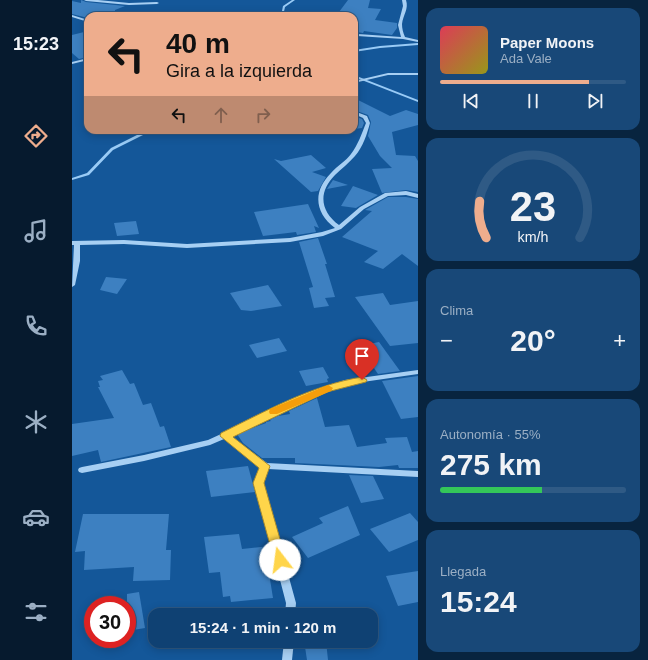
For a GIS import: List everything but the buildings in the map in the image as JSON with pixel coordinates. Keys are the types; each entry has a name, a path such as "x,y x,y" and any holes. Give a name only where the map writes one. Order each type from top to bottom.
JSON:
{"street":[{"path":"86,0 129,4 157,3"},
{"path":"403,38 400,26 406,4 404,0"},
{"path":"72,16 84,20"},
{"path":"358,34 403,38 418,41"},
{"path":"72,63 84,60"},
{"path":"358,81 398,73 418,74"},
{"path":"339,228 328,221 324,215 320,197 327,181 354,153 366,130 368,123 365,117 358,114"},
{"path":"72,285 78,261 74,243 124,242 187,246 290,240 323,234 339,228 362,208 387,194 406,193 418,196"},
{"path":"82,470 144,458 210,442 324,390 348,382 418,372"},
{"path":"225,436 265,466 418,474"},
{"path":"265,466 259,483 291,603 291,608"},
{"path":"287,660 288,648"}],"waterway":[{"path":"283,12 284,7 294,0"},
{"path":"358,50 418,44"},
{"path":"358,78 418,101"},
{"path":"72,179 88,174 112,149 142,134"}],"slow traffic":[{"path":"274,412 328,388"}],"route":[{"path":"280,560 259,483 265,466 225,436 324,390 348,382 362,380"}]}
